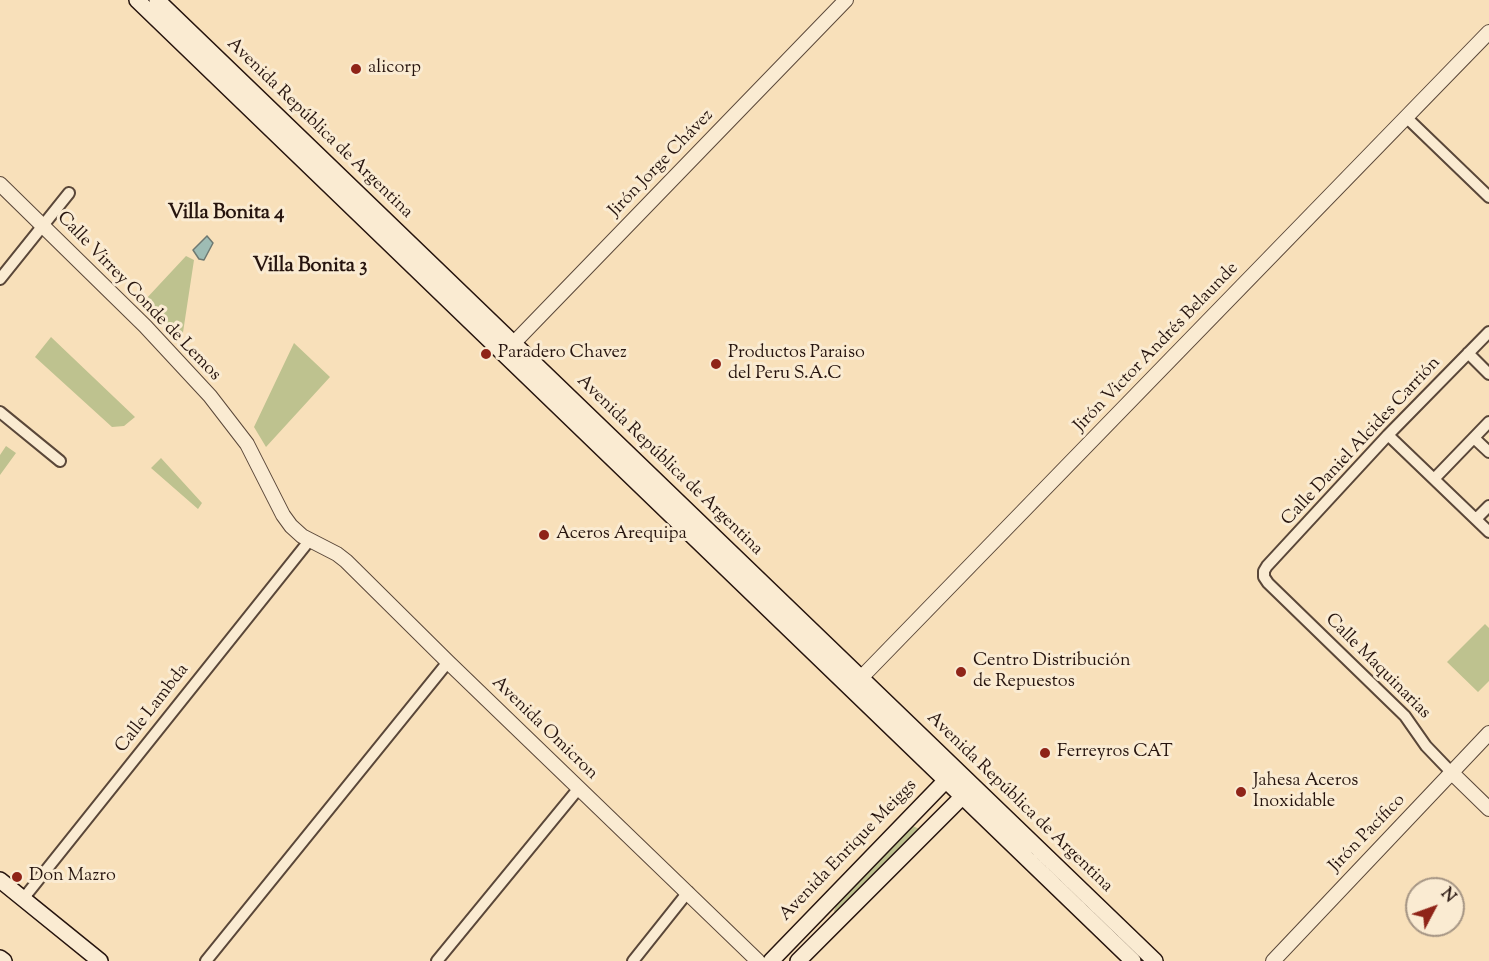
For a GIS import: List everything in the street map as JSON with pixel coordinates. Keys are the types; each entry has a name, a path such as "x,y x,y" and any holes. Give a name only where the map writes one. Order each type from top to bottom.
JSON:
{"main road":[{"name":"Avenida República de Argentina","path":"137,0 508,348 1115,933 1155,961"},
{"name":"Avenida República de Argentina","path":"157,0 508,348"},
{"name":"Avenida Enrique Meiggs","path":"771,961 951,775"},
{"path":"790,941 801,958 968,791"},
{"path":"911,817 927,833"},
{"path":"0,880 100,961"},
{"name":"Avenida República de Argentina","path":"1115,933 1133,961"},
{"path":"0,958 4,961"}],"street":[{"name":"Jirón Jorge Chávez","path":"508,348 846,0"},
{"name":"Jirón Victor Andrés Belaunde","path":"856,683 1489,32"},
{"path":"1406,117 1489,197"},
{"name":"Calle Virrey Conde de Lemos","path":"0,184 174,355 210,396 247,444 283,515 303,537"},
{"path":"0,279 69,193"},
{"name":"Calle Daniel Alcides Carrión","path":"1264,578 1268,566 1388,435 1489,332"},
{"path":"1468,353 1489,374"},
{"path":"0,411 60,461"},
{"path":"1434,479 1489,422"},
{"path":"1388,435 1489,532"},
{"path":"1474,438 1489,452"},
{"path":"1476,519 1489,506"},
{"name":"Avenida Omicron","path":"303,537 346,561 758,961"},
{"name":"Calle Lambda","path":"23,899 303,537"},
{"name":"Calle Maquinarias","path":"1264,578 1405,716 1426,746 1489,809"},
{"path":"206,961 448,662"},
{"name":"Jirón Pacífico","path":"1273,961 1489,733"},
{"path":"437,961 579,788"},
{"path":"633,961 688,892"}],"green space":[{"path":"186,256 194,260 182,339 145,300"},
{"path":"51,337 135,417 124,426 112,427 35,357"},
{"path":"294,343 330,377 266,447 254,427"},
{"path":"6,446 16,453 0,475 0,455"},
{"path":"161,458 202,503 198,509 151,468"},
{"path":"1485,624 1489,628 1489,681 1478,692 1447,662"},
{"path":"913,826 919,829 919,833 839,914 835,913 836,906"}],"water":[{"path":"207,236 213,243 204,260 199,259 193,250"}],"place":[{"name":"alicorp","path":"356,69"},
{"name":"Paradero Chavez","path":"486,354"},
{"name":"Productos Paraiso del Peru S.A.C","path":"716,364"},
{"name":"Aceros Arequipa","path":"544,535"},
{"name":"Centro Distribución de Repuestos","path":"961,672"},
{"name":"Ferreyros CAT","path":"1045,753"},
{"name":"Jahesa Aceros Inoxidable","path":"1241,792"},
{"name":"Don Mazro","path":"17,877"}],"district":[{"name":"Villa Bonita 4","path":"226,215"},
{"name":"Villa Bonita 3","path":"310,268"}]}
